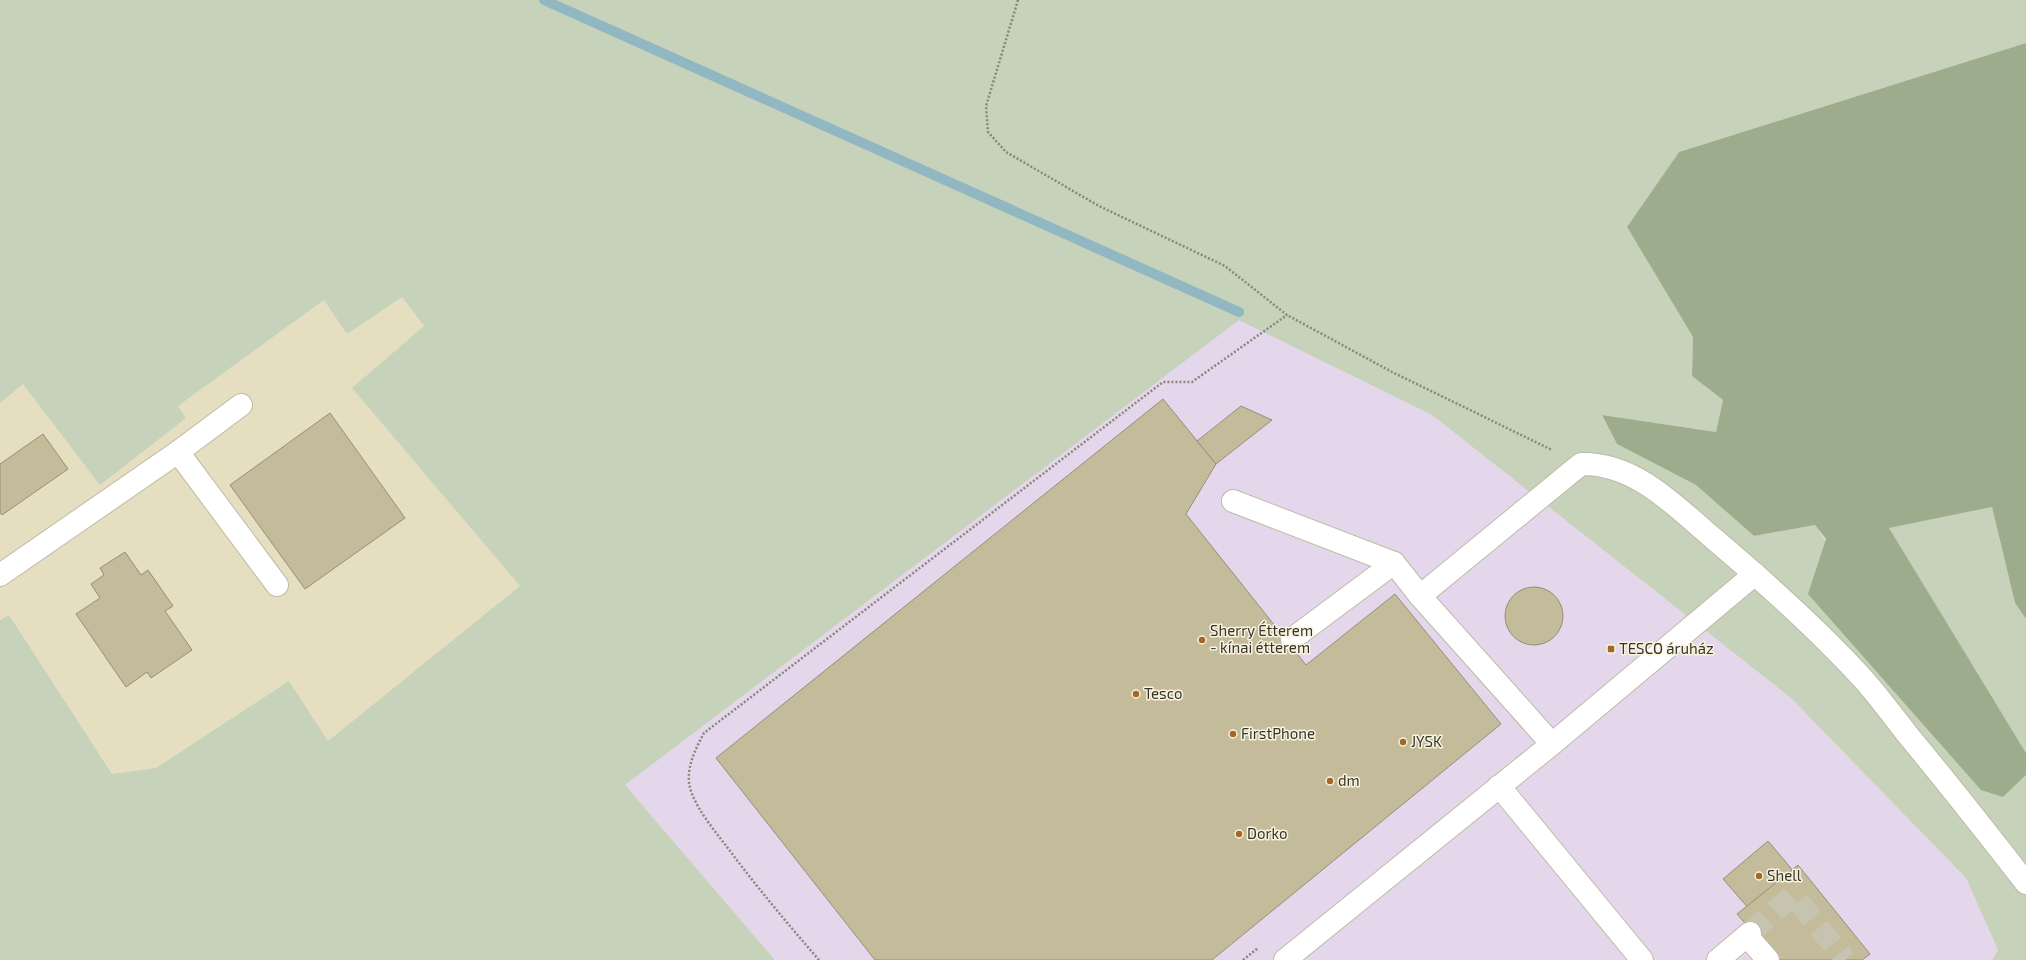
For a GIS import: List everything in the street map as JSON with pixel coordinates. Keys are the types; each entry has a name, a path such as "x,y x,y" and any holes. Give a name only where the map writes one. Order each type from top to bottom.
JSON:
{"street":[{"path":"0,575 178,452 241,406"},
{"path":"178,452 277,585"},
{"path":"1420,596 1581,464 1595,464 1621,470 1642,481 1659,493 1756,574 1816,630 1864,681 1950,785 2026,883"},
{"path":"1233,501 1394,563 1420,596 1552,744"},
{"path":"1292,639 1394,563"},
{"path":"1285,960 1552,744 1756,574"},
{"path":"1499,786 1642,960"},
{"path":"1718,960 1749,935 1768,960"}],"path":[{"path":"1018,0 986,106 988,132 1006,152 1098,206 1225,266 1287,315 1392,372 1581,464"},
{"path":"819,960 739,863 707,821 691,790 689,772 694,753 704,733 1163,382 1192,382 1287,315"}],"shaded area":[{"path":"402,297 424,326 352,388 520,586 328,741 289,681 156,768 112,774 9,615 0,620 0,403 23,383 186,418 178,406 324,300"},
{"path":"1239,319 1432,415 1791,698 1966,878 1998,950 1992,960 775,960 625,785"}],"green space":[{"path":"0,0 2026,0 2026,43 1679,152 1627,227 1693,337 1692,376 1723,400 1716,432 1602,415 1617,444 1696,485 1754,536 1815,525 2003,797 2026,775 2026,960 1992,960 1998,950 1966,878 1791,698 1432,415 1239,320 625,785 775,960 0,960 0,620 9,615 112,774 156,768 289,681 328,741 520,586 352,388 424,326 402,297 347,334 324,300 178,406 186,418 100,485 23,384 0,403"},
{"path":"2026,43 2026,619 2015,603 1992,507 1889,528 2026,753 2026,775 2003,797 1981,790 1808,594 1826,539 1815,525 1754,536 1696,485 1617,444 1602,415 1716,432 1723,400 1692,376 1693,337 1627,227 1679,152"},
{"path":"1992,507 2015,603 2026,619 2026,753 1888,528"}],"building":[{"name":"Tesco","path":"1163,399 1216,464 1186,514 1306,665 1395,594 1501,724 1212,960 875,960 716,758"},
{"path":"1241,406 1272,420 1216,464 1197,441"},
{"path":"330,413 405,518 305,589 230,485"},
{"path":"43,434 68,469 2,515 0,513 0,464"},
{"path":"125,552 141,575 148,570 173,606 165,611 192,650 151,678 147,672 126,687 76,614 100,598 91,584 104,575 100,568"},
{"path":"1534,587 1550,592 1558,600 1563,616 1558,632 1550,640 1534,645 1518,640 1510,632 1505,616 1510,600 1518,592"},
{"name":"Shell","path":"1768,841 1795,873 1750,910 1723,879"},
{"path":"1798,865 1870,954 1862,960 1777,960 1737,914"}],"waterway":[{"path":"544,0 1239,312"}],"tunnel":[{"path":"1750,933 1793,895 1845,960"}],"place":[{"name":"Sherry Étterem - kínai étterem","path":"1202,640"},
{"name":"TESCO áruház","path":"1611,649"},
{"name":"Tesco","path":"1136,694"},
{"name":"FirstPhone","path":"1233,734"},
{"name":"JYSK","path":"1403,742"},
{"name":"dm","path":"1330,781"},
{"name":"Dorko","path":"1239,834"},
{"name":"Shell","path":"1759,876"}]}
